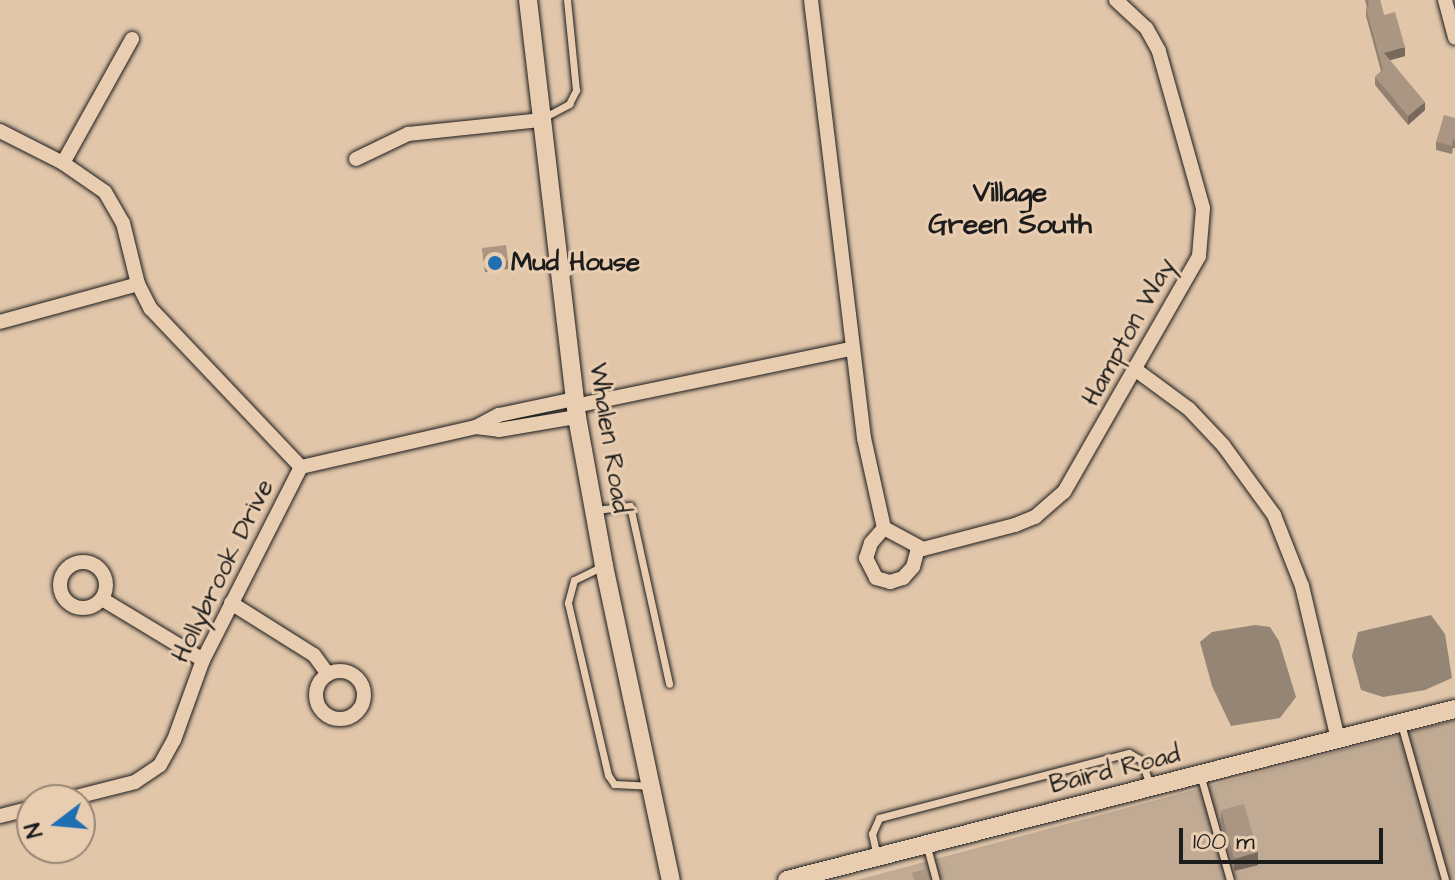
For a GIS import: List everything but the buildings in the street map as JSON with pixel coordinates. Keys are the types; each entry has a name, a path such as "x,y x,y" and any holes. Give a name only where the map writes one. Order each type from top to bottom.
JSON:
{"street":[{"name":"Whalen Road","path":"528,0 575,407 604,566 671,880"},
{"path":"811,0 864,438 884,528 918,548 913,567 903,578 890,582 876,578 866,558 871,543 884,528"},
{"name":"Hampton Way","path":"918,548 1015,525 1050,506 1080,469 1194,268 1203,239 1204,218 1159,51 1146,28 1116,0"},
{"path":"1445,0 1455,38"},
{"path":"63,163 132,39"},
{"path":"356,159 408,134 542,120"},
{"path":"0,131 63,163 105,192 116,206 138,284 151,309 267,427 301,467"},
{"path":"0,322 138,284"},
{"name":"Hollybrook Drive","path":"96,792 135,782 160,765 174,740 203,660 301,467 476,427 499,430 575,407 851,349"},
{"path":"1136,370 1189,409 1223,445 1274,515 1302,586 1338,739"},
{"path":"102,599 203,660"},
{"path":"231,603 314,655 328,674"},
{"name":"Baird Road","path":"787,880 1455,709"}],"lane":[{"path":"542,120 569,104 576,90 567,0"},
{"path":"594,510 630,506 669,684"},
{"path":"604,566 574,580 568,603 608,775 614,784 650,786"},
{"path":"1401,723 1445,880"},
{"path":"877,857 872,834 879,818 1129,753 1141,760 1150,787"},
{"path":"1200,774 1230,880"},
{"path":"926,844 936,880"}],"shaded area":[{"path":"1431,615 1445,634 1452,678 1425,690 1383,697 1361,690 1352,656 1358,632"},
{"path":"1255,625 1270,627 1279,641 1296,697 1280,718 1231,726 1212,686 1200,642 1212,632"},
{"path":"1455,720 1455,880 857,880"}],"place":[{"name":"Mud House","path":"495,263"}],"district":[{"name":"Village Green South","path":"1010,209"}]}
